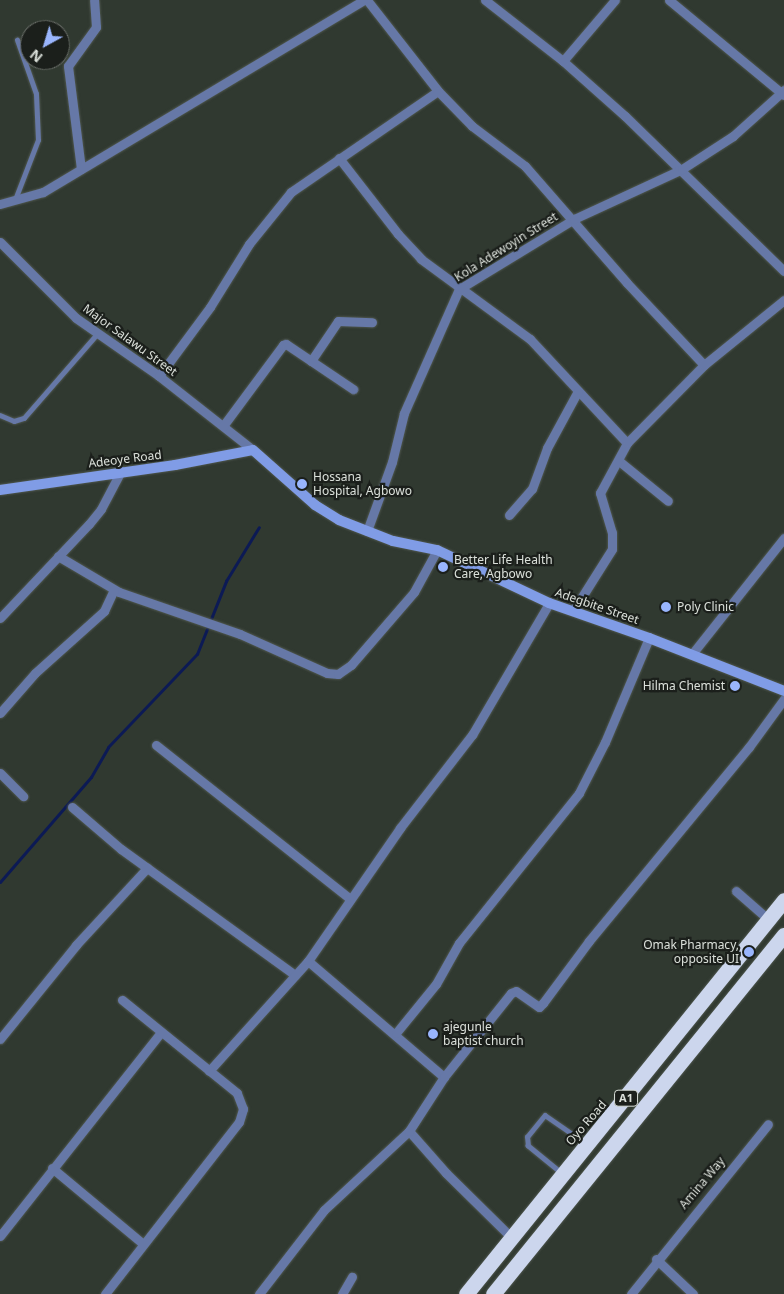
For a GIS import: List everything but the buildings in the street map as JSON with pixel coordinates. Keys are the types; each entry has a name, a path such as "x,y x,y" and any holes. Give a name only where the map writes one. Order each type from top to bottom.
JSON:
{"highway":[{"name":"Oyo Road","path":"466,1294 586,1144 611,1117 784,900"},
{"name":"A1","path":"494,1294 784,935"},
{"path":"611,1117 627,1130"}],"street":[{"path":"81,169 68,66 96,26 94,0"},
{"path":"0,204 16,197 42,192 365,0 438,91 472,126 525,166 574,219 627,283 704,365"},
{"path":"485,0 563,61 682,169 727,213 767,258 784,271"},
{"path":"563,61 615,0"},
{"path":"669,0 783,92"},
{"path":"159,376 271,215 291,192 438,91"},
{"name":"Kola Adewoyin Street","path":"367,531 392,462 404,413 459,289 574,219 682,169 733,136 783,92"},
{"path":"339,158 398,234 421,259 459,289 530,338 628,443"},
{"name":"Major Salawu Street","path":"0,242 64,306 98,333 159,376 253,450"},
{"path":"573,611 612,549 612,533 600,493 628,443 704,365 784,300"},
{"path":"311,361 338,321 372,322"},
{"path":"223,426 283,345 311,361 353,390"},
{"path":"509,515 532,489 547,448 578,391"},
{"name":"Adegbite Street","path":"253,450 315,505 367,531 436,550 549,603 650,638 784,691"},
{"name":"Adeoye Road","path":"0,490 175,465 253,450"},
{"path":"619,461 668,501"},
{"path":"0,618 101,509 121,472"},
{"path":"692,654 784,538"},
{"path":"58,556 114,590 240,634 327,673 338,674 351,665 414,592 436,550"},
{"path":"0,713 35,673 104,611 114,590"},
{"path":"209,1071 308,960 350,899 472,735 549,603"},
{"path":"396,1033 436,984 459,943 579,793 605,742 650,638"},
{"path":"259,1294 324,1210 409,1131 444,1077 511,993 516,991 539,1007 543,1003 589,941 749,748 784,699"},
{"path":"156,745 350,899"},
{"path":"0,773 23,796"},
{"path":"72,807 147,868 295,975"},
{"path":"0,1039 76,945 147,868"},
{"path":"736,891 768,919"},
{"path":"308,960 396,1033 444,1077"},
{"path":"105,1294 142,1243 239,1122 243,1109 237,1093 122,1000"},
{"path":"0,1236 161,1032"},
{"name":"Amina Way","path":"631,1294 656,1259 768,1124"},
{"path":"409,1131 446,1173 512,1238"},
{"path":"52,1168 142,1243"},
{"path":"656,1259 693,1294"},
{"path":"342,1294 352,1277"}],"lane":[{"path":"16,197 38,140 36,94 17,40"},
{"path":"0,415 14,421 24,418 98,333"},
{"path":"562,1174 526,1142 541,1120 549,1116 586,1144"}],"waterway":[{"path":"0,882 91,777 108,747 197,654 226,581 259,527"}],"place":[{"name":"Hossana Hospital, Agbowo","path":"302,484"},
{"name":"Better Life Health Care, Agbowo","path":"443,567"},
{"name":"Poly Clinic","path":"666,607"},
{"name":"Hilma Chemist","path":"735,686"},
{"name":"Omak Pharmacy, opposite UI","path":"749,952"},
{"name":"ajegunle baptist church","path":"433,1034"}]}
